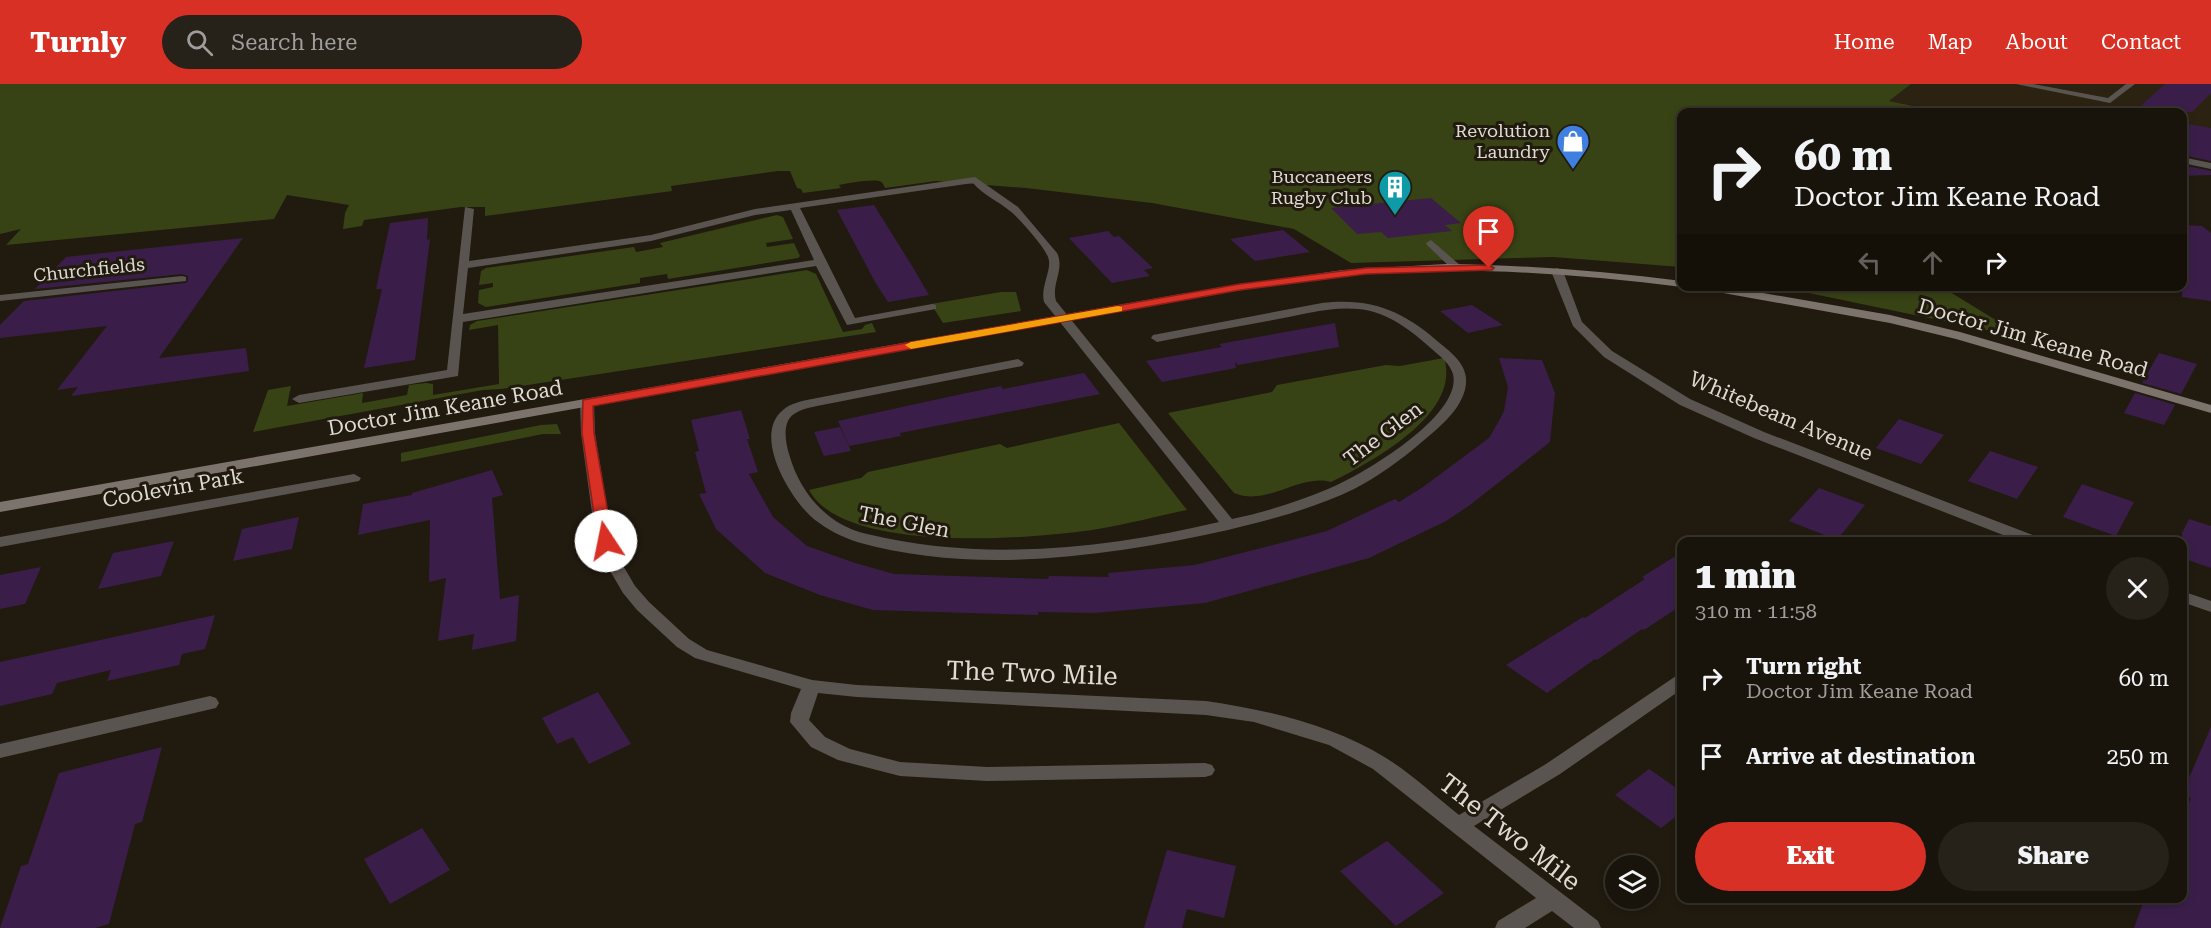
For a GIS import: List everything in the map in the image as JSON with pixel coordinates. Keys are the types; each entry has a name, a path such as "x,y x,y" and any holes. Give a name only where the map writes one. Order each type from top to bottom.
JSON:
{"street":[{"path":"2020,84 2110,101 2131,84"},
{"path":"2187,161 2211,166"},
{"path":"463,265 651,238 755,212 975,180 983,189 1014,209 1053,255 1055,263 1047,292 1050,302 1229,525"},
{"path":"794,206 851,322 932,307"},
{"path":"452,387 469,209"},
{"path":"1431,243 1457,268"},
{"path":"457,319 820,262"},
{"name":"Doctor Jim Keane Road","path":"0,507 1298,279 1366,271 1457,268 1557,271 1677,283"},
{"name":"Whitebeam Avenue","path":"1557,271 1577,323 1608,354 1685,402 1759,435 2024,537"},
{"name":"Churchfields","path":"0,298 182,279"},
{"name":"Doctor Jim Keane Road","path":"1730,291 1890,319 1960,336 2211,409"},
{"name":"The Glen","path":"1018,363 822,400 792,410 783,417 778,435 786,471 795,491 808,507 840,531 892,544 985,555 1152,541 1229,525 1327,495 1360,480 1386,464 1441,417 1456,398 1460,383 1459,372 1444,353 1428,339 1397,318 1372,307 1330,306 1157,338"},
{"path":"299,399 453,373"},
{"name":"The Two Mile","path":"587,403 588,433 602,527 610,557 628,589 682,643 701,654 812,686 912,695 1206,708 1254,715 1336,740 1380,764 1590,928"},
{"name":"Coolevin Park","path":"0,542 354,478"},
{"path":"2187,599 2211,607"},
{"path":"1457,826 1553,769 1677,683"},
{"path":"812,686 800,713 799,722 811,735 845,755 900,769 987,774 1205,770"},
{"path":"1,754 210,703"},
{"path":"1506,928 1552,900"}],"shaded area":[{"path":"1911,84 2211,84 2211,161 2187,156 2187,108 1927,108 1889,101"}],"green space":[{"path":"0,84 1911,84 1889,101 1923,108 1677,108 1677,267 1553,257 1351,263 1294,229 1152,203 1026,188 936,181 885,188 880,181 853,182 839,185 841,188 803,193 797,188 790,171 671,186 672,191 485,216 485,207 461,207 364,220 362,226 343,229 345,213 349,205 287,195 274,219 6,245 21,229 0,234"},
{"path":"777,215 783,217 793,239 766,243 767,247 794,243 800,256 798,258 668,279 667,274 640,278 640,283 486,307 478,303 479,290 493,287 493,283 479,285 481,271 486,268 634,247 636,252 663,247 660,243"},
{"path":"807,270 816,274 843,332 862,329 865,325 872,323 876,332 483,390 253,432 268,390 291,386 287,406 363,393 362,403 407,395 409,385 426,383 433,384 433,395 499,384 498,325 469,330 470,325 477,321"},
{"path":"1799,291 1949,291 2025,338"},
{"path":"1001,292 1016,292 1021,311 943,323 931,304"},
{"path":"1444,358 1446,379 1440,398 1427,417 1389,449 1331,482 1319,480 1307,482 1259,496 1234,493 1168,413 1272,392 1277,385 1386,365 1400,366"},
{"path":"1119,423 1187,510 1069,533 943,538 899,534 860,525 829,511 809,490 861,478 868,472 1000,444 1007,448"},
{"path":"557,424 561,434 543,434 401,462 401,453 541,425"}],"building":[{"path":"2165,84 2211,84 2211,93 2192,112 2187,112 2187,108 2138,108"},
{"path":"2187,124 2211,128 2211,161 2187,156"},
{"path":"2187,166 2211,171 2211,175 2187,176"},
{"name":"Buccaneers Rugby Club","path":"1431,198 1461,223 1445,225 1452,231 1388,238 1381,232 1357,234 1331,208"},
{"path":"874,205 929,295 888,302 875,282 837,210"},
{"path":"428,218 427,240 430,239 415,360 364,368 382,289 376,289 390,223"},
{"path":"2187,225 2202,226 2211,233 2211,301 2182,297 2182,291 2187,291"},
{"path":"1283,230 1310,252 1255,261 1230,239"},
{"path":"1108,231 1114,237 1119,236 1153,268 1144,270 1150,276 1112,283 1069,238"},
{"path":"243,238 159,358 246,348 249,371 71,396 78,387 57,390 107,326 0,338 0,325 24,301 188,281 188,276 182,274 35,289 66,257"},
{"path":"1472,305 1503,325 1468,333 1440,311"},
{"path":"1335,323 1339,347 1238,365 1235,362 1236,368 1162,382 1146,361 1222,347 1219,344"},
{"path":"2159,353 2197,364 2181,394 2142,383"},
{"path":"1499,358 1542,360 1555,393 1550,442 1446,521 1369,558 1205,603 1095,613 1038,612 1038,615 873,610 820,595 765,573 716,529 699,494 706,493 695,452 699,451 691,420 741,410 750,439 747,439 758,472 749,474 773,517 807,546 855,563 894,574 1048,579 1049,576 1109,577 1108,573 1195,565 1327,531 1395,499 1399,502 1423,487 1489,438 1504,411 1508,387"},
{"path":"1084,373 1100,394 900,433 901,436 849,446 838,421 1001,386 1003,389"},
{"path":"2135,393 2175,405 2164,425 2124,413"},
{"path":"1899,419 1944,435 1921,464 1876,448"},
{"path":"840,427 851,451 824,456 814,432"},
{"path":"1990,451 2038,467 2017,499 1968,481"},
{"path":"492,470 503,495 492,498 500,599 519,595 516,641 472,650 474,634 438,641 446,578 429,582 430,520 358,535 363,504 412,495 412,493"},
{"path":"2082,484 2134,502 2116,536 2063,517"},
{"path":"1819,488 1865,505 1839,537 1829,537 1789,521"},
{"path":"299,517 292,549 233,561 242,529"},
{"path":"2189,519 2211,526 2211,568 2187,560 2187,537 2182,537"},
{"path":"174,541 161,576 98,589 113,553"},
{"path":"1677,555 1677,608 1597,660 1595,659 1547,693 1506,665 1645,579 1642,577"},
{"path":"41,567 25,604 0,609 0,575"},
{"path":"215,615 205,649 182,654 179,665 107,681 111,670 57,683 52,694 0,706 0,662"},
{"path":"598,692 631,744 589,764 573,737 557,744 542,718"},
{"path":"2211,727 2211,928 2134,928 2143,903 2187,903 2187,807 2191,798 2187,796 2187,782"},
{"path":"162,747 142,822 135,824 109,924 95,928 0,928 21,866 28,864 59,773"},
{"path":"1649,769 1677,789 1677,816 1661,828 1615,795"},
{"path":"422,828 450,870 390,904 364,859"},
{"path":"1387,841 1444,893 1396,926 1340,871"},
{"path":"1167,850 1236,866 1224,918 1187,909 1182,928 1144,928"}],"slow traffic":[{"path":"911,345 1118,309"}],"place":[{"name":"Revolution Laundry","path":"1573,170"},
{"name":"Buccaneers Rugby Club","path":"1395,216"}],"route":[{"path":"606,541 588,433 587,403 1240,287 1366,271 1489,268"}]}
